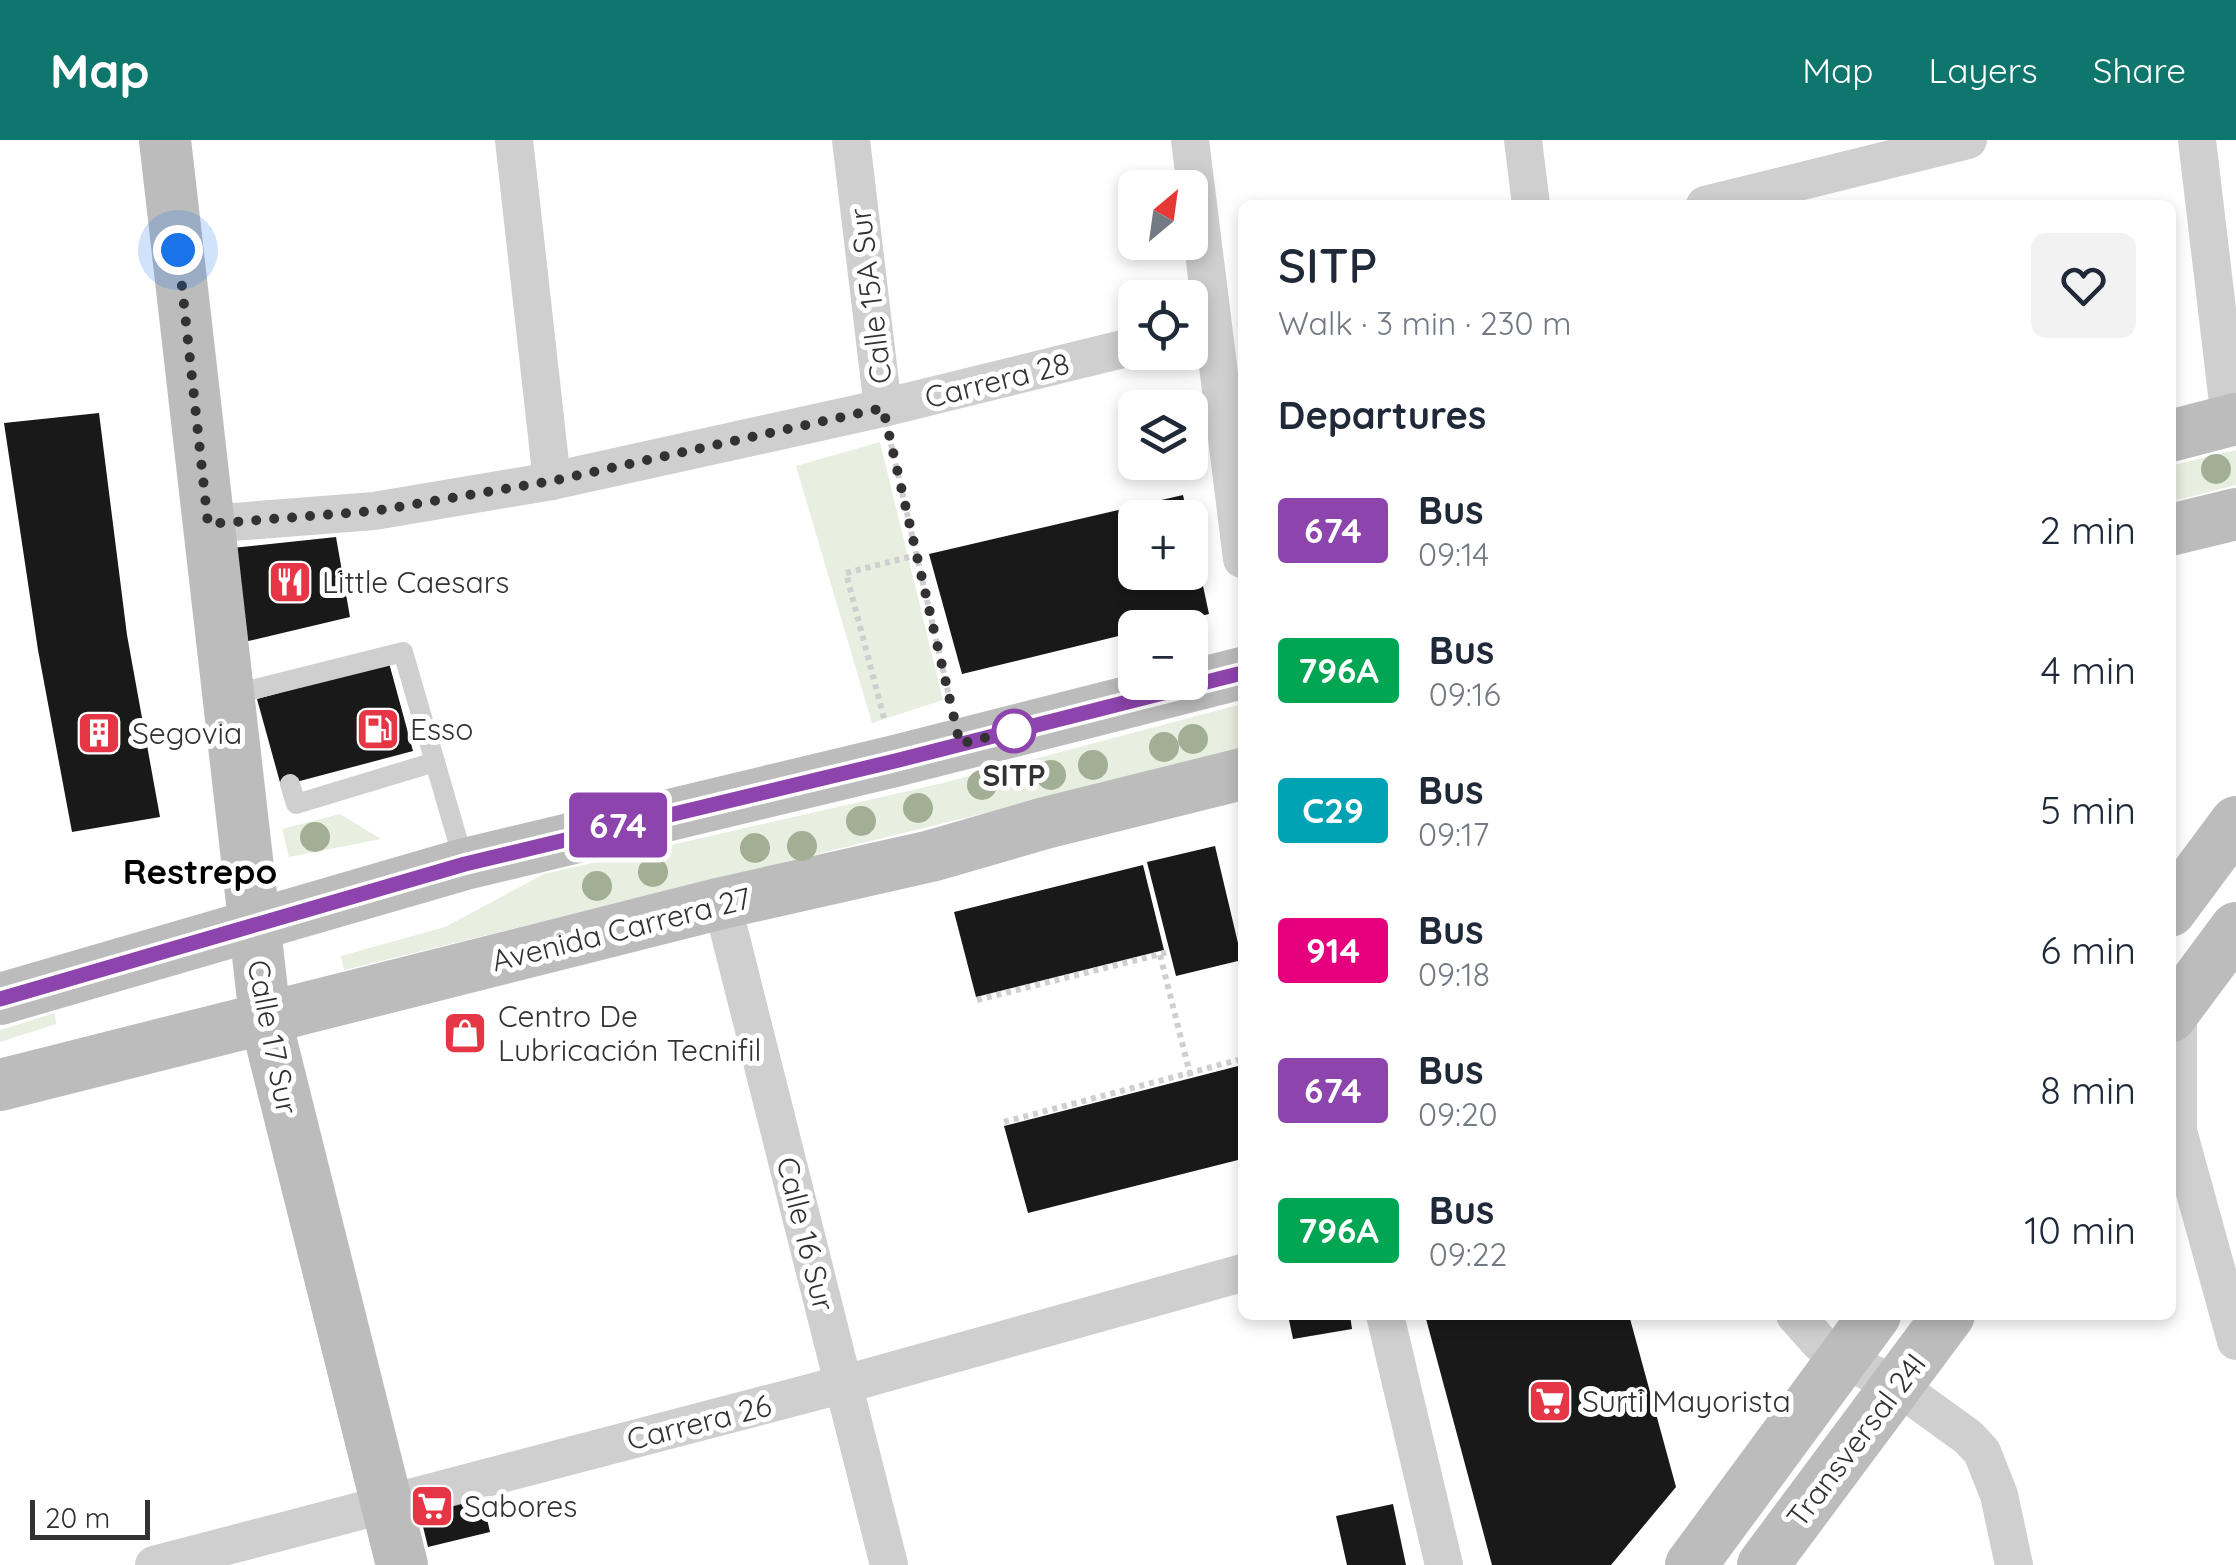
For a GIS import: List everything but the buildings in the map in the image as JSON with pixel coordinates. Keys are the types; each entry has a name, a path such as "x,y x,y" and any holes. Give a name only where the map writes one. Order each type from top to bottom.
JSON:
{"main road":[{"name":"Calle 17 Sur","path":"166,140 208,524 251,694 253,926 265,1017 402,1565"},
{"path":"2176,434 2233,420"},
{"path":"2176,529 2236,514"},
{"path":"0,1000 465,864 895,761 1238,673"},
{"name":"Avenida Carrera 27","path":"0,1085 722,903 931,856 1045,822 1238,775"},
{"path":"2176,903 2236,822"},
{"path":"2176,996 2236,928"},
{"name":"Transversal 24I","path":"1691,1565 1871,1320"},
{"name":"Transversal 24I","path":"1763,1565 1944,1320"}],"street":[{"path":"514,140 552,481"},
{"name":"Calle 15A Sur","path":"851,140 883,408"},
{"path":"1190,140 1238,524"},
{"path":"1522,140 1530,200"},
{"path":"1720,200 1861,153 1968,140"},
{"path":"2197,140 2233,420"},
{"name":"Carrera 28","path":"208,524 374,511 552,481 883,408 1118,350"},
{"name":"Calle 16 Sur","path":"722,903 889,1565"},
{"path":"2176,1136 2236,1341"},
{"name":"Carrera 26","path":"154,1565 844,1384 1238,1274"},
{"path":"1386,1320 1444,1565"},
{"path":"1800,1320 1842,1360 1896,1386 1968,1437 1982,1452 1999,1495 2014,1565"}],"lane":[{"path":"251,694 403,652 465,864"},
{"path":"290,784 296,804 434,762"}],"path":[{"name":"Calle 15A Sur","path":"883,408 960,744"},
{"path":"895,761 846,573 917,555"},
{"path":"977,1000 1169,952"},
{"path":"1160,955 1190,1075"},
{"path":"1004,1122 1238,1060"}],"shaded area":[{"path":"880,442 943,700 872,723 796,466"},
{"path":"2236,450 2236,485 2176,500 2176,465"},
{"path":"1238,705 1238,751 344,970 341,956 445,927 544,874 943,783"},
{"path":"340,814 381,839 289,857 282,829"},
{"path":"55,1013 56,1024 0,1042 0,1030"}],"bus line":[{"name":"674","path":"0,999 465,864 1238,674"}],"place":[{"name":"Little Caesars","path":"290,582"},
{"name":"Esso","path":"378,729"},
{"name":"SITP","path":"1014,731"},
{"name":"Segovia","path":"99,733"},
{"name":"Centro De Lubricación Tecnifil","path":"465,1033"},
{"name":"Surti Mayorista","path":"1550,1401"},
{"name":"Sabores","path":"432,1506"}],"district":[{"name":"Restrepo","path":"200,871"}],"route":[{"path":"178,250 208,524 374,511 552,481 883,408 960,744 1031,726 1014,731"}]}
